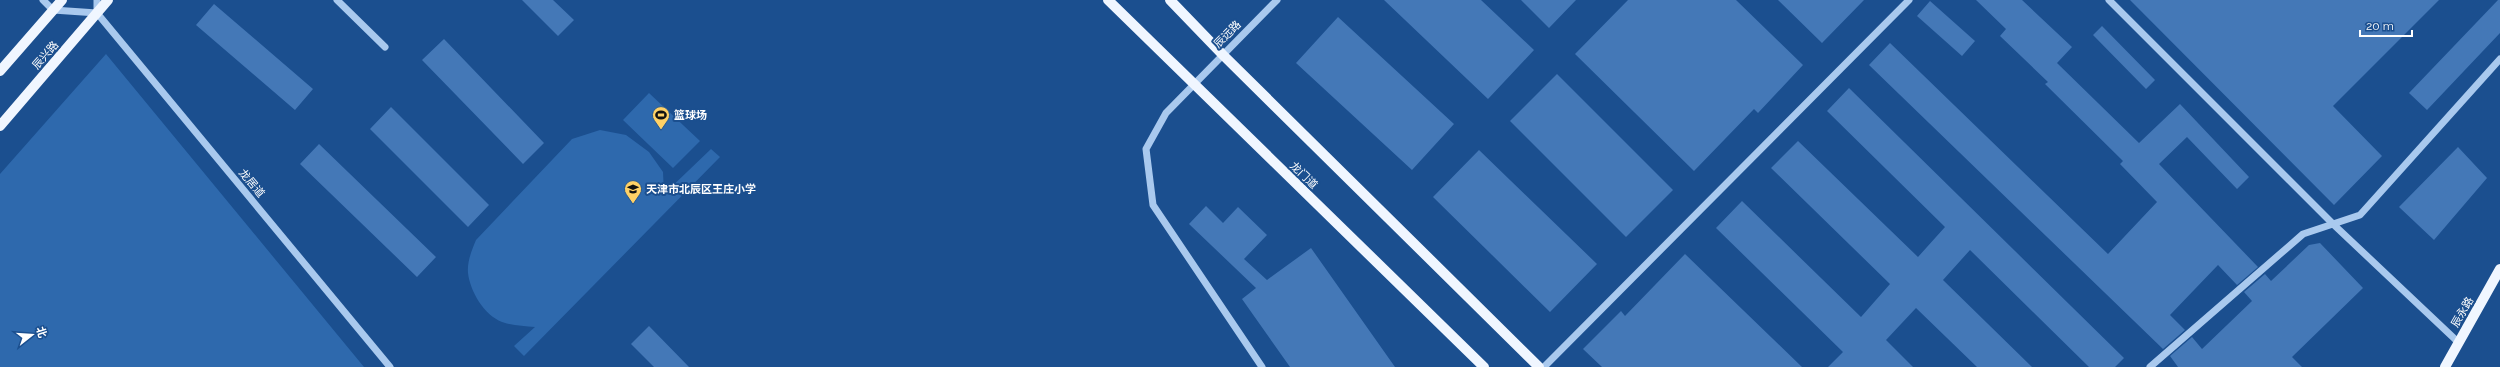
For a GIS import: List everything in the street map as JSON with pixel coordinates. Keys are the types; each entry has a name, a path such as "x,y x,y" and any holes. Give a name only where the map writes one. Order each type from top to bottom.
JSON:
{"main road":[{"path":"0,71 62,0"},
{"name":"辰兴路","path":"0,126 108,0"},
{"name":"龙门道","path":"1108,0 1484,367"},
{"path":"1170,0 1223,55 1539,367"},
{"name":"辰永路","path":"2445,367 2500,269"}],"street":[{"path":"43,0 53,10 97,13 98,0"},
{"path":"336,0 385,46"},
{"name":"辰远路","path":"1262,367 1153,205 1146,150 1166,113 1277,0"},
{"path":"1544,367 1909,0"},
{"path":"2109,0 2333,224 2458,342"},
{"name":"龙居道","path":"97,13 390,367"},
{"path":"2150,367 2302,234 2360,215 2500,59"}],"shaded area":[{"path":"106,54 364,367 0,367 0,174"},
{"name":"篮球场","path":"649,93 700,141 673,168 623,120"},
{"path":"600,130 626,135 649,152 663,172 664,194 711,149 720,157 524,356 514,346 535,327 502,322 489,314 479,302 469,280 468,269 471,252 476,240 572,139"}],"building":[{"path":"522,0 553,0 574,20 558,36"},
{"path":"1384,0 1481,0 1534,50 1488,99"},
{"path":"1521,0 1576,0 1549,28"},
{"path":"1628,0 1736,0 1803,65 1758,113 1754,109 1694,171 1575,54"},
{"path":"1778,0 1864,0 1822,43"},
{"path":"1976,0 2022,0 2072,47 2057,63 2139,143 2180,104 2249,177 2237,189 2187,137 2159,164 2258,267 2237,285 2218,265 2170,315 2185,330 2163,349 1869,65 1890,43 2108,254 2157,202 2120,164 2123,161 2045,84 2048,82 2000,36 2006,29"},
{"path":"2130,0 2439,0 2333,106 2382,156 2334,205"},
{"path":"2498,0 2500,0 2500,33 2427,110 2409,93"},
{"path":"1930,1 1975,41 1962,56 1917,16"},
{"path":"214,4 313,89 295,110 196,25"},
{"path":"1338,17 1454,124 1412,170 1296,63"},
{"path":"2102,26 2155,80 2146,89 2093,35"},
{"path":"444,39 544,143 523,164 422,60"},
{"path":"1557,74 1673,190 1626,237 1510,121"},
{"path":"1849,88 2124,358 2115,367 2089,367 1970,250 1943,280 2032,367 1977,367 1916,308 1886,340 1913,367 1828,367 1843,352 1716,228 1742,201 1861,317 1890,284 1771,168 1798,141 1918,257 1945,227 1827,111"},
{"path":"391,107 489,205 468,227 370,129"},
{"path":"319,144 436,257 417,277 300,164"},
{"path":"2458,147 2487,178 2434,240 2399,207"},
{"path":"1479,150 1597,264 1550,312 1433,197"},
{"path":"1206,206 1223,223 1238,207 1267,235 1244,259 1267,280 1311,248 1395,367 1290,367 1242,299 1256,288 1189,224"},
{"path":"2320,243 2363,288 2292,357 2302,367 2178,367 2170,356 2192,337 2202,349 2252,301 2244,292 2265,274 2271,281 2309,245"},
{"path":"1685,254 1802,367 1602,367 1583,349 1621,311 1625,316"},
{"path":"649,326 689,367 654,367 631,344"}],"place":[{"name":"篮球场","path":"661,130"},
{"name":"天津市北辰区王庄小学","path":"633,204"}]}
